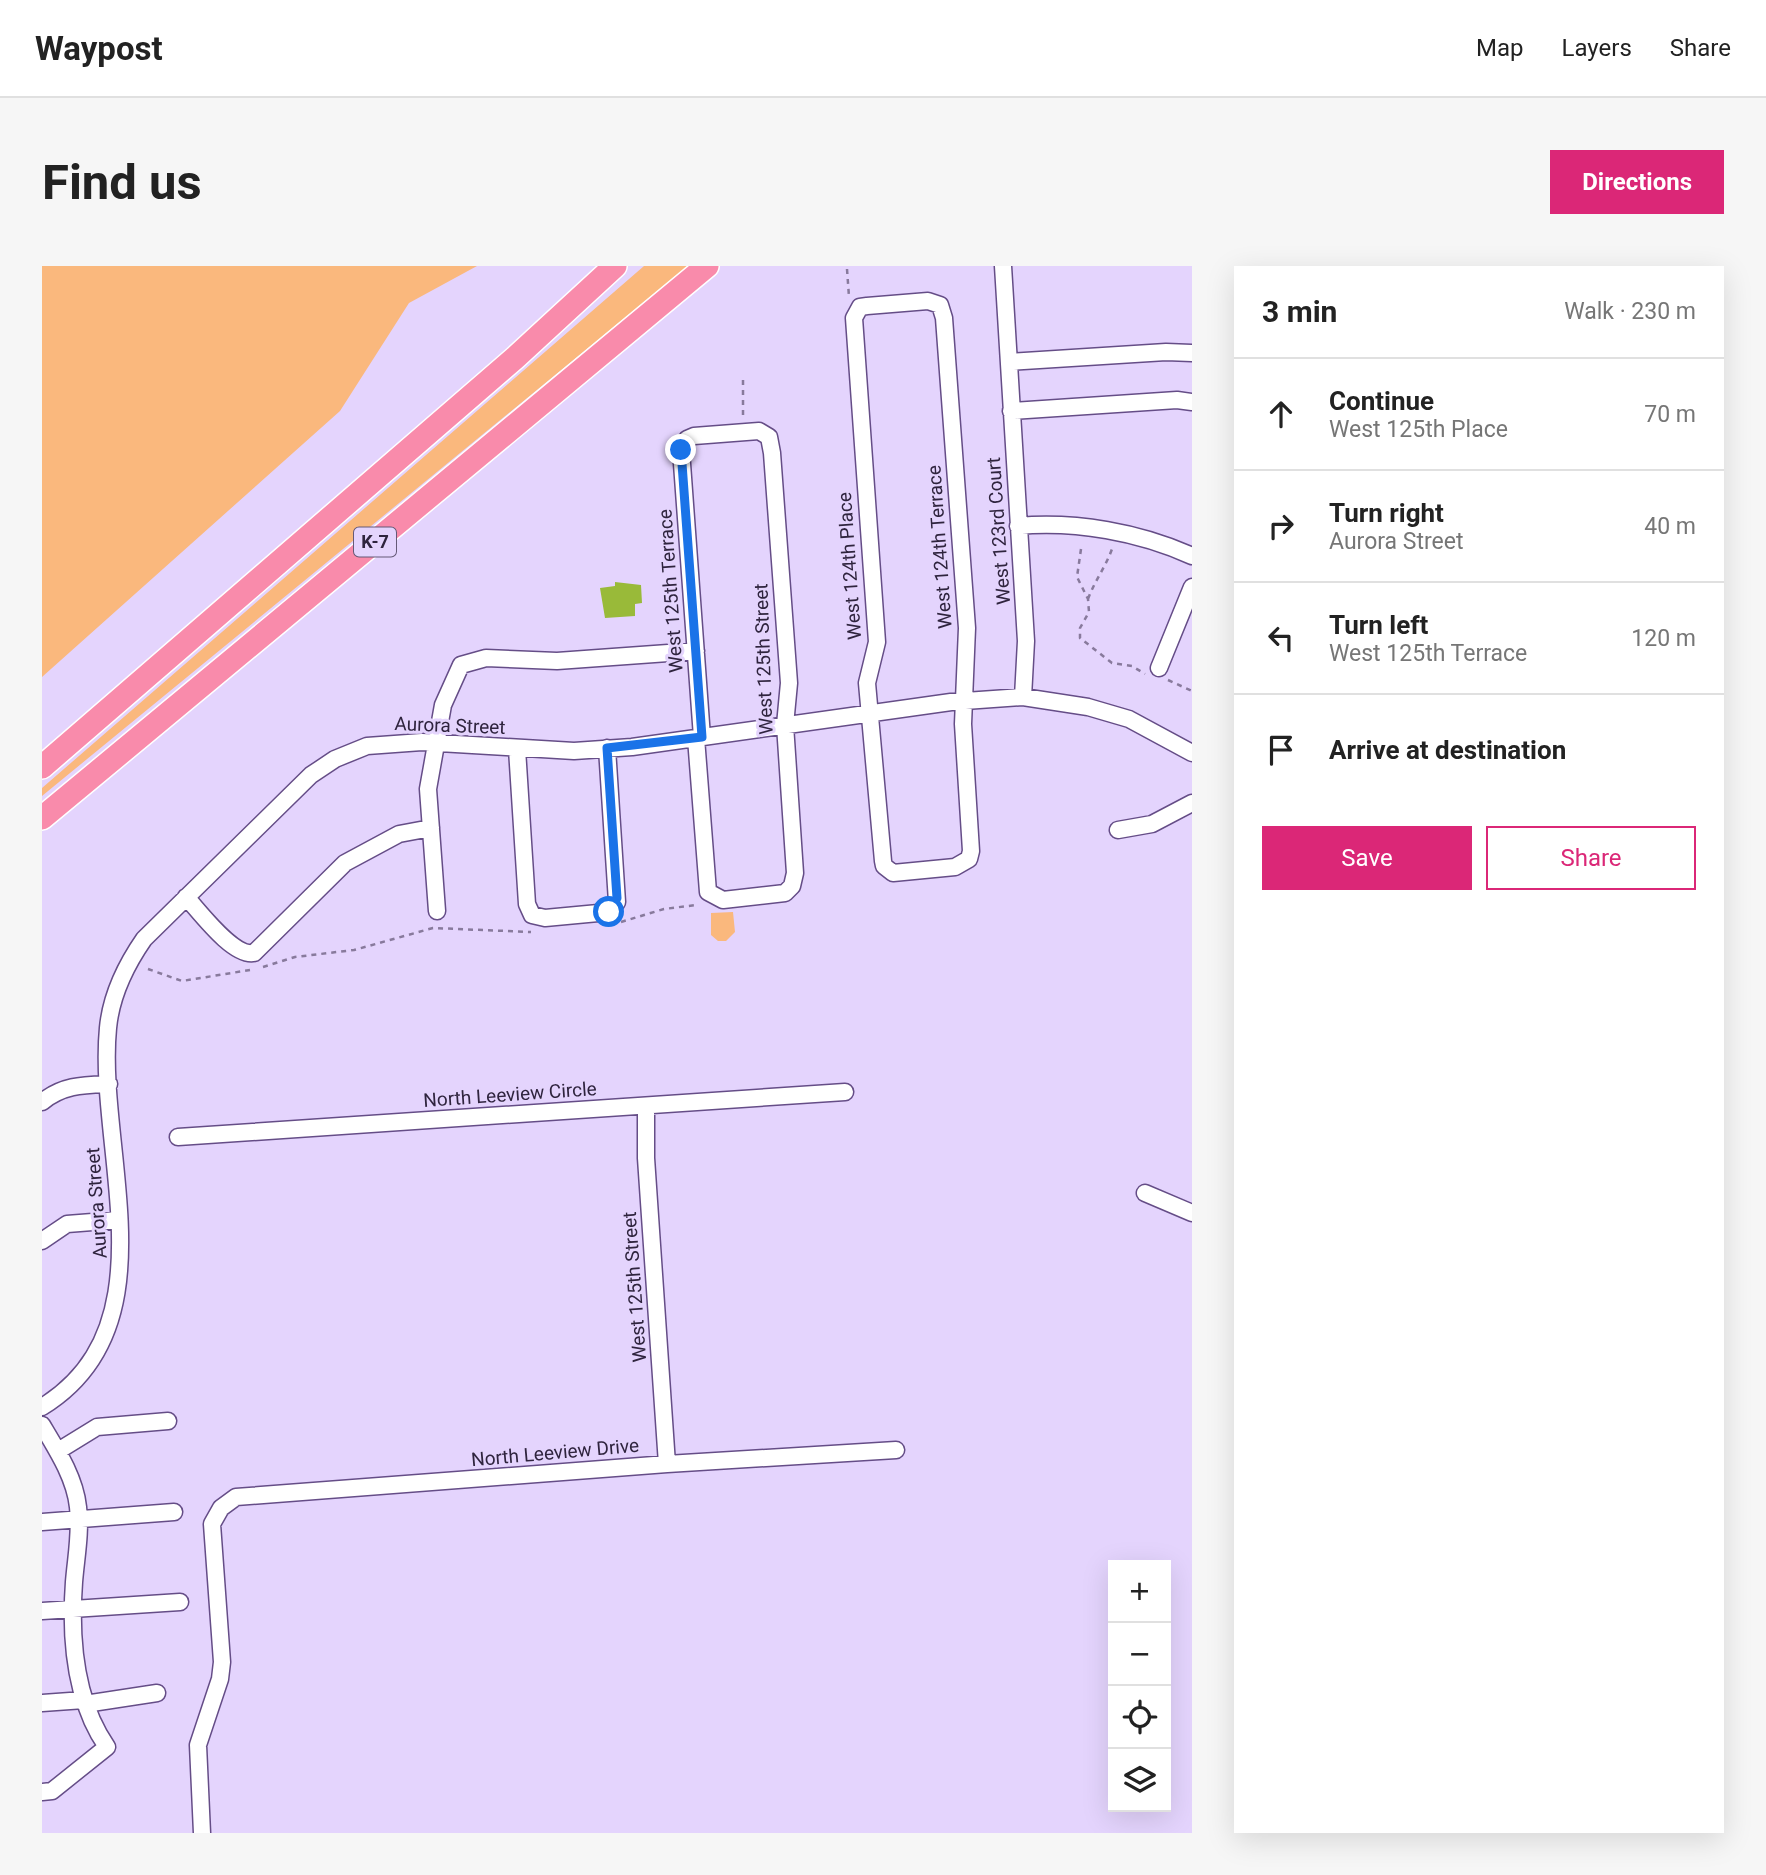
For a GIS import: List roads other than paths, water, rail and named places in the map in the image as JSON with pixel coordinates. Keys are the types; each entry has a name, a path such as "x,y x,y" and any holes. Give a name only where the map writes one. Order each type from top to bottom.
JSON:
{"highway":[{"name":"K-7","path":"42,767 515,358 615,266"},
{"name":"K-7","path":"42,818 707,266"}],"street":[{"name":"West 123rd Court","path":"1003,266 1026,641 1023,697"},
{"name":"West 124th Terrace","path":"856,306 929,301 943,310 967,628 963,701 971,851 969,859 960,865"},
{"name":"West 124th Place","path":"856,306 853,327 877,642 867,683 884,866 893,873 960,865"},
{"path":"1009,362 1166,352 1192,353"},
{"path":"1011,411 1178,400 1192,402"},
{"name":"West 125th Street","path":"683,443 694,436 754,431 765,433 771,442 789,683 785,725 795,881 788,891 782,894 723,900 712,896"},
{"name":"West 125th Terrace","path":"683,443 682,464 696,651 706,887 712,896"},
{"path":"1018,526 1053,524 1094,528 1149,541 1192,556"},
{"path":"1158,675 1192,587"},
{"path":"437,911 428,789 443,705 461,665 473,659 557,661 696,651"},
{"name":"Aurora Street","path":"42,1407 79,1377 99,1348 114,1314 121,1269 108,1026 128,962 144,939 284,798 335,759 368,746 438,743 517,749 607,748 963,701 1023,697 1088,707 1129,719 1192,753"},
{"path":"517,749 529,912 545,918 609,912 617,902 607,748"},
{"path":"1118,830 1152,824 1192,803"},
{"path":"186,897 234,947 248,954 254,953 345,863 399,834 431,828"},
{"path":"42,1102 57,1090 109,1084"},
{"name":"North Leeview Circle","path":"178,1137 845,1092"},
{"name":"West 125th Street","path":"646,1107 646,1158 667,1464"},
{"path":"1145,1193 1192,1213"},
{"path":"42,1241 67,1224 118,1220"},
{"path":"58,1451 97,1427 168,1421"},
{"path":"42,1425 71,1478 79,1520 74,1608 78,1669 84,1702 96,1731 107,1747 52,1791 42,1792"},
{"name":"North Leeview Drive","path":"202,1833 198,1745 220,1679 222,1662 212,1524 221,1508 236,1497 667,1464 896,1450"},
{"path":"42,1522 174,1511"},
{"path":"42,1611 180,1602"},
{"path":"42,1703 84,1702 157,1693"}]}
